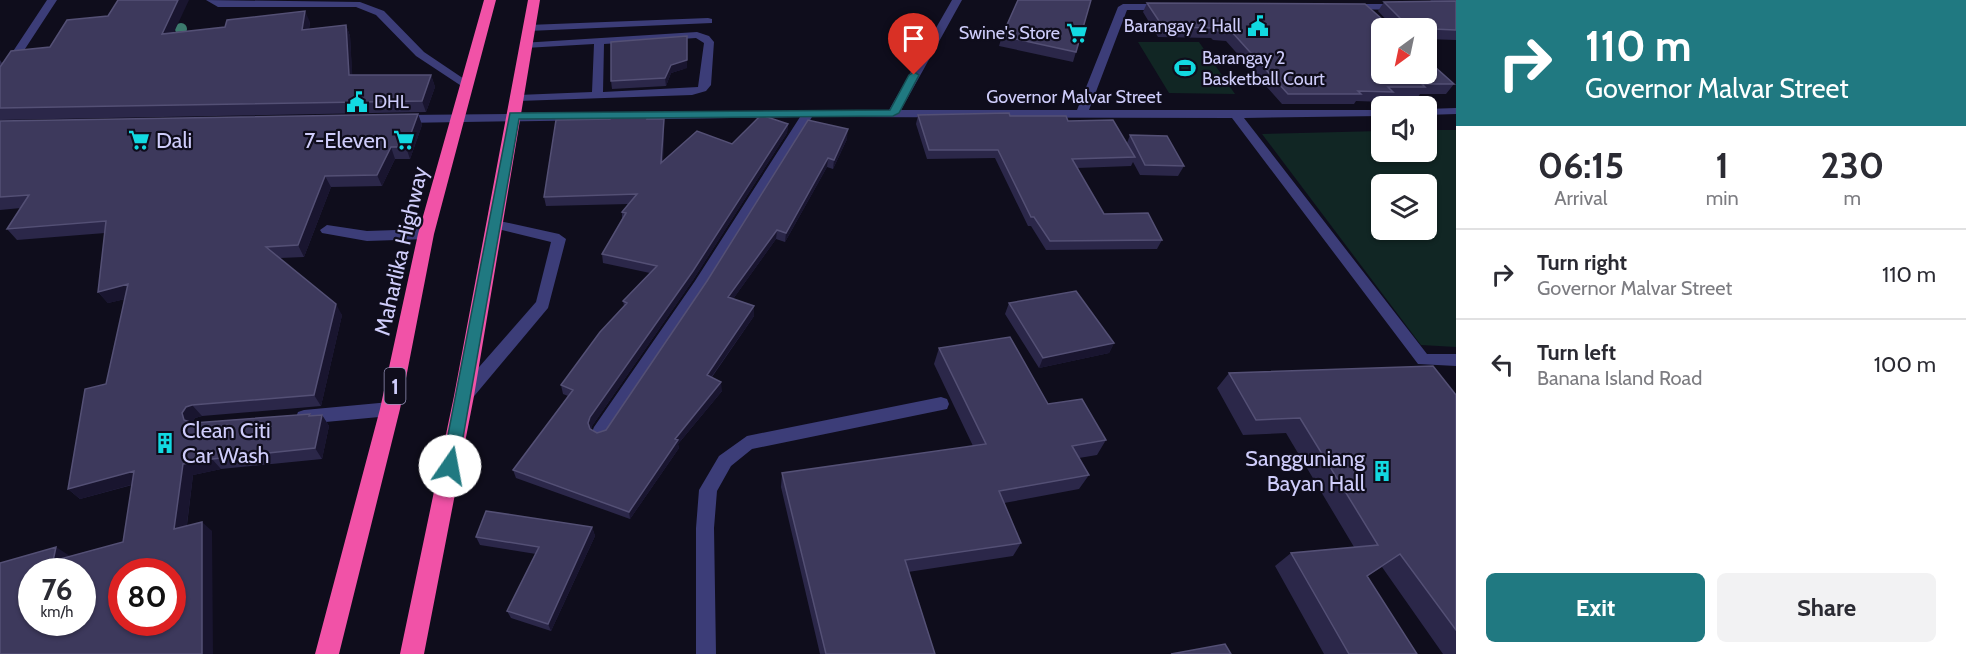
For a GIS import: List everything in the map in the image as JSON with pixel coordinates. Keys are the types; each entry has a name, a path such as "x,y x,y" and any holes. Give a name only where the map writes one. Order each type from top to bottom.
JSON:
{"highway":[{"name":"Maharlika Highway","path":"327,654 390,409 426,234 490,0"},
{"path":"412,654 464,396 534,0"}],"street":[{"path":"0,79 52,0"},
{"path":"211,0 218,4 358,2 380,13 420,54 467,85"},
{"path":"893,113 957,0"},
{"path":"1341,7 1377,3 1414,7"},
{"path":"1081,115 1124,4 1171,7"},
{"path":"528,28 708,21"},
{"path":"389,119 459,118 516,107 597,96 692,92 702,89 705,85 709,42 697,35 525,45"},
{"path":"597,96 599,42"},
{"name":"Governor Malvar Street","path":"516,107 807,114 1236,116 1371,113"},
{"path":"1437,112 1456,111"},
{"path":"600,432 700,285 807,114"},
{"path":"1236,116 1423,360 1456,360"},
{"path":"464,396 543,304 559,240 495,224"},
{"path":"327,230 367,236 426,234"},
{"path":"706,654 705,528 708,490 726,461 747,443 941,404"},
{"path":"284,418 390,409"}],"green space":[{"name":"Barangay 2 Basketball Court","path":"1138,42 1199,42 1235,94 1169,93"},
{"path":"1437,130 1456,130 1456,347 1421,345 1262,134 1371,131 1371,162 1437,162"}],"building":[{"path":"118,0 178,0 162,34 225,27 227,20 305,11 302,30 346,25 349,75 431,75 422,101 0,108 0,67 11,51 50,47 67,20 108,16"},
{"path":"1018,0 1091,0 1076,52 1002,36"},
{"path":"1456,1 1456,30 1437,29 1437,18 1400,18 1384,2"},
{"path":"1147,3 1365,4 1381,18 1371,18 1371,84 1422,84 1425,87 1388,87 1393,92 1358,91 1361,94 1288,94 1231,31 1218,31 1216,28 1163,27"},
{"path":"687,36 687,60 671,65 665,78 611,81 611,42"},
{"path":"1437,69 1454,84 1437,84"},
{"path":"610,113 650,113 647,119 664,119 661,163 697,131 732,144 761,115 788,124 693,271 590,417 588,423 590,429 597,433 606,430 707,281 808,120 848,129 834,160 828,158 786,233 777,230 728,297 754,306 707,375 721,382 675,439 678,440 629,512 513,470 573,390 561,385 600,332 627,303 623,301 657,266 602,254 626,213 622,212 637,194 544,197 556,120 610,119"},
{"path":"1009,113 1010,116 1066,116 1068,121 1113,120 1135,157 1072,159 1104,214 1148,213 1162,240 1050,241 1034,217 1031,217 998,150 929,150 918,115"},
{"path":"418,114 406,147 391,147 377,175 325,176 298,245 266,247 336,304 314,395 192,405 186,407 182,413 184,420 193,423 322,415 315,448 183,464 174,529 202,522 202,654 0,654 0,563 56,547 54,558 18,558 18,636 96,636 96,558 64,558 123,542 134,471 68,489 85,389 106,384 128,284 98,292 106,221 7,229 29,195 0,197 0,121"},
{"path":"1130,135 1167,136 1184,166 1145,165"},
{"path":"1076,291 1114,343 1043,358 1009,303"},
{"path":"1010,337 1048,404 1082,399 1106,440 1072,446 1089,475 999,491 1021,543 905,560 935,654 826,654 782,473 986,444 939,348"},
{"path":"1433,366 1456,395 1456,630 1400,554 1367,576 1417,654 1349,654 1291,553 1378,545 1300,418 1256,420 1229,373"},
{"path":"486,511 592,527 548,624 507,611 539,547 476,537"},
{"path":"1225,644 1231,654 1171,654"}],"place":[{"name":"Barangay 2 Hall","path":"1258,26"},
{"name":"Swine's Store","path":"1077,33"},
{"name":"Barangay 2 Basketball Court","path":"1185,68"},
{"name":"DHL","path":"357,102"},
{"name":"Dali","path":"139,140"},
{"name":"7-Eleven","path":"404,140"},
{"name":"Clean Citi Car Wash","path":"165,443"},
{"name":"Sangguniang Bayan Hall","path":"1382,471"}],"route":[{"path":"450,466 514,116 893,113 914,75"}]}
